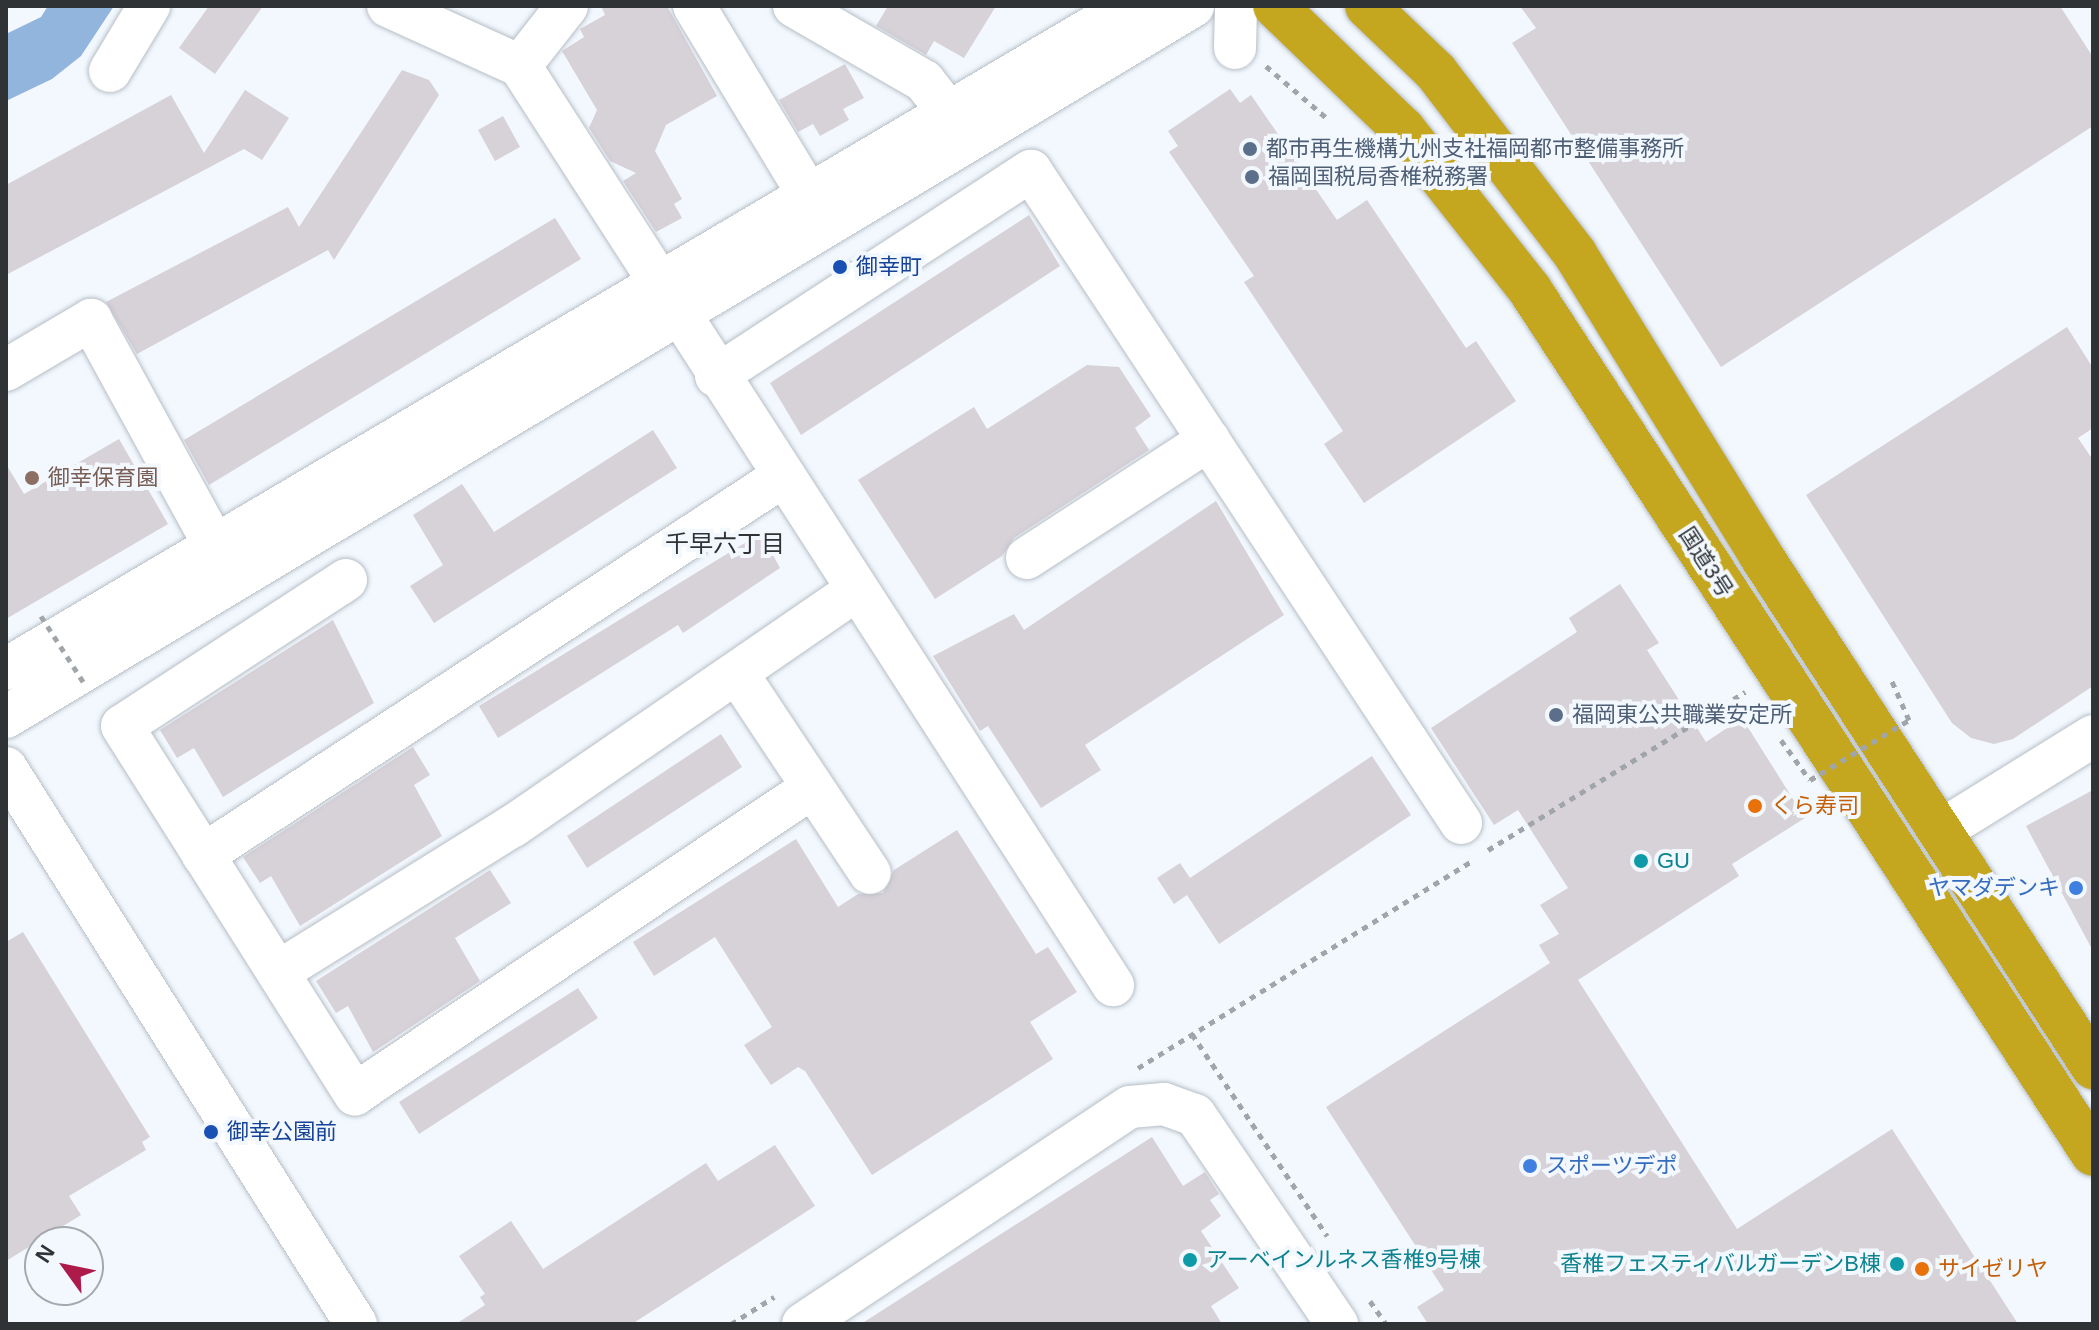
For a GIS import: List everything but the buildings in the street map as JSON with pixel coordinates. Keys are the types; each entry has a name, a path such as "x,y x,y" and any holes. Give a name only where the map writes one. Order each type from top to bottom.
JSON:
{"highway":[{"name":"国道3号","path":"1275,6 1403,129 1530,290 2093,1154"},
{"path":"1367,6 1436,72 1575,254 2093,1067"}],"street":[{"path":"110,71 149,6"},
{"path":"388,6 520,66 709,365 1113,985"},
{"path":"520,66 567,6"},
{"path":"694,6 809,196"},
{"path":"794,6 924,81 949,113"},
{"path":"6,669 216,548 1193,6"},
{"path":"1235,48 1236,6"},
{"path":"6,717 667,299 809,196 1119,9"},
{"path":"709,365 1031,171 1461,823"},
{"path":"6,370 91,320 216,548"},
{"path":"1027,558 1209,440"},
{"path":"203,855 782,477"},
{"path":"346,580 122,726 355,1094 813,787"},
{"path":"278,972 513,826 856,590"},
{"path":"737,673 870,873"},
{"path":"1940,831 2093,736"},
{"path":"6,768 356,1324"},
{"path":"794,1307 1130,1107 1164,1104 1195,1115 1337,1314"}],"path":[{"path":"1235,48 1281,75 1329,120"},
{"path":"41,616 84,683"},
{"path":"1781,740 1810,780 1909,720 1891,679"},
{"path":"1129,1074 1745,692"},
{"path":"1192,1034 1333,1245"},
{"path":"731,1324 794,1307"},
{"path":"1337,1314 1386,1324"}],"water":[{"path":"48,6 114,6 81,56 52,79 6,101 6,34 41,17"}],"place":[{"name":"都市再生機構九州支社福岡都市整備事務所","path":"1250,149"},
{"name":"福岡国税局香椎税務署","path":"1252,177"},
{"name":"御幸町","path":"840,267"},
{"name":"御幸保育園","path":"32,478"},
{"name":"福岡東公共職業安定所","path":"1556,715"},
{"name":"くら寿司","path":"1755,806"},
{"name":"GU","path":"1641,861"},
{"name":"ヤマダデンキ","path":"2076,888"},
{"name":"御幸公園前","path":"211,1132"},
{"name":"スポーツデポ","path":"1530,1166"},
{"name":"アーベインルネス香椎9号棟","path":"1190,1260"},
{"name":"香椎フェスティバルガーデンB棟","path":"1897,1264"},
{"name":"サイゼリヤ","path":"1922,1269"}],"district":[{"name":"千早六丁目","path":"725,544"}]}
